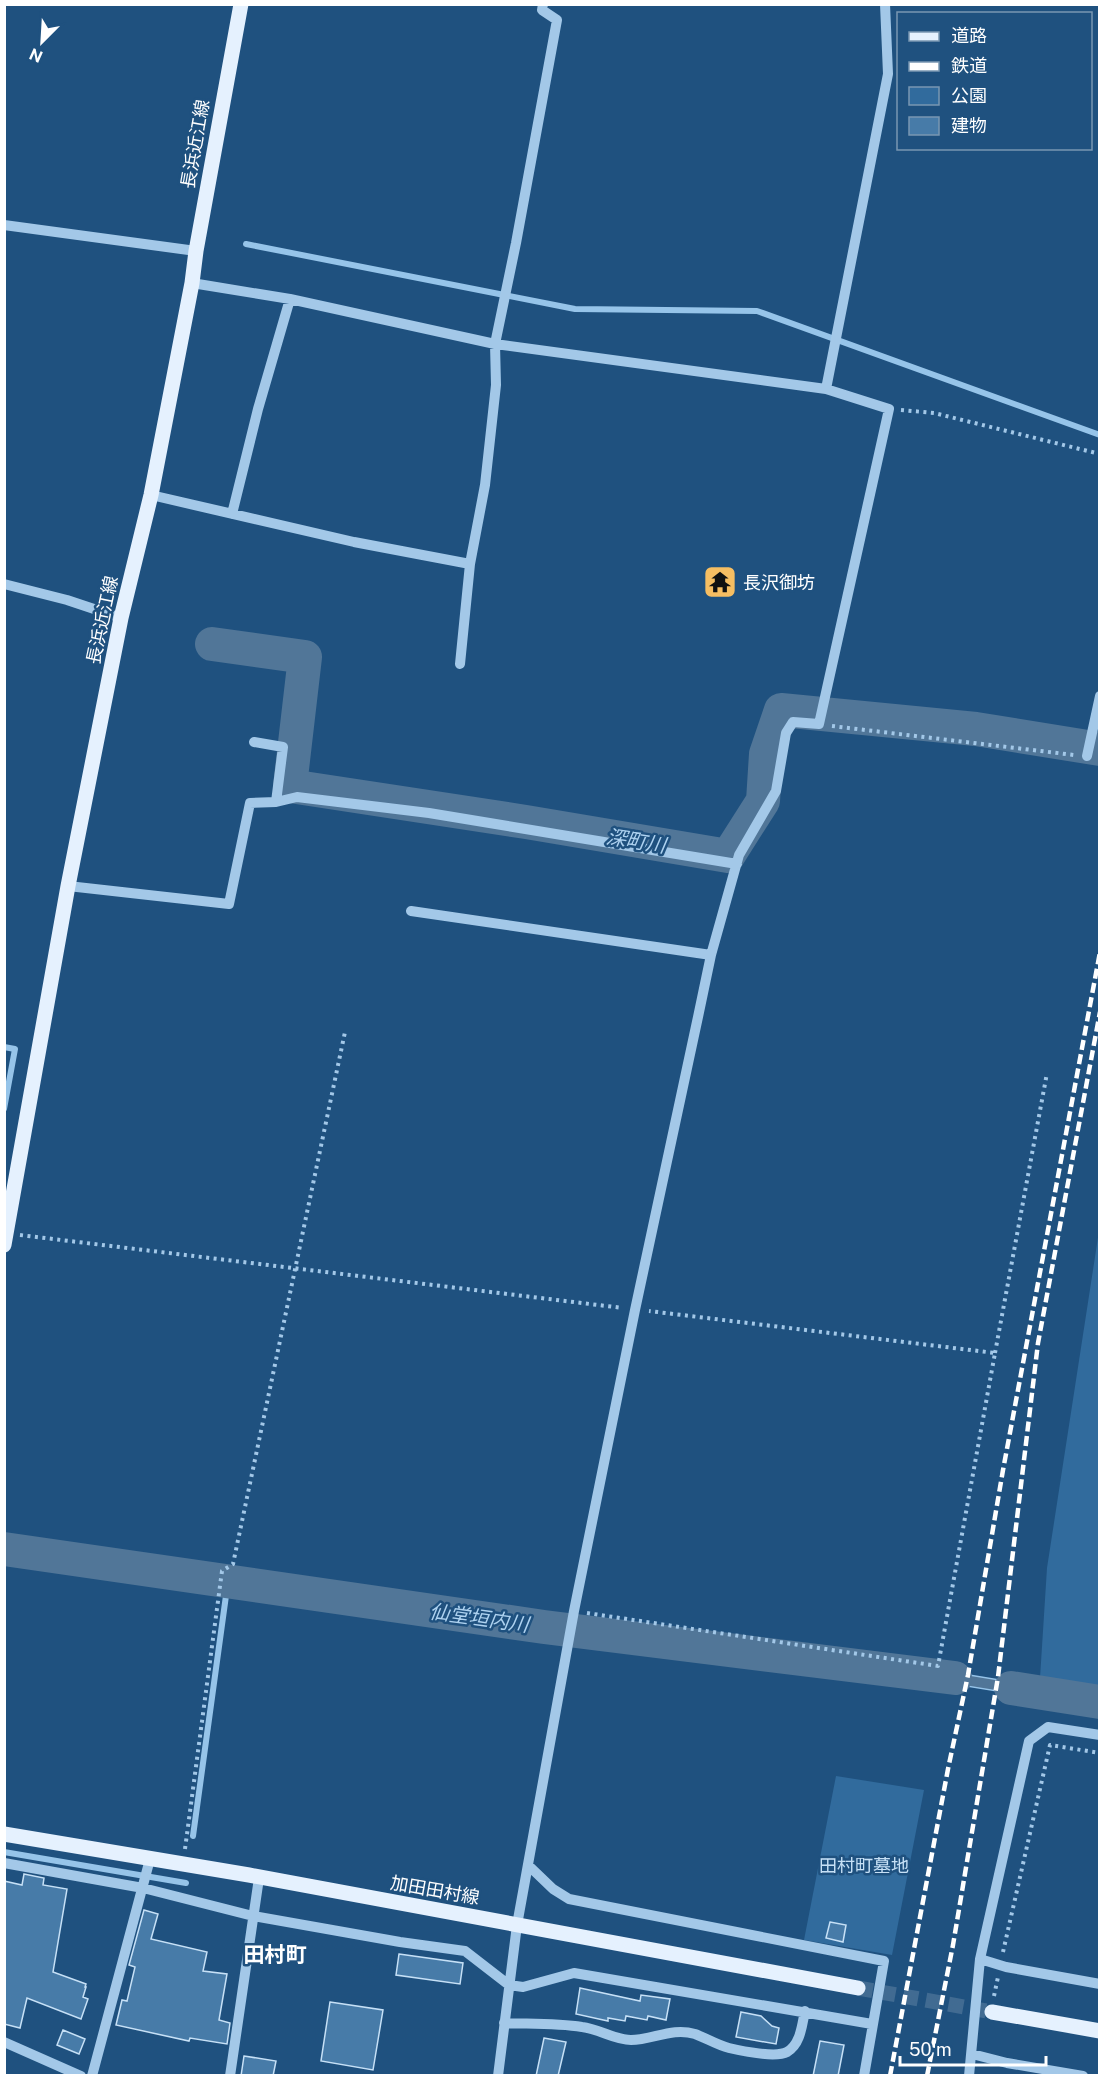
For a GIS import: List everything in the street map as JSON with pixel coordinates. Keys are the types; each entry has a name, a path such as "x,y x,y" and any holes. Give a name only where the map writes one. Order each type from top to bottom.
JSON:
{"main road":[{"name":"長浜近江線","path":"5,1239 68,886 121,618 151,495 192,283 241,4"},
{"name":"加田田村線","path":"4,1834 148,1866 183,1864 858,1988"},
{"path":"992,2009 1100,2031"}],"street":[{"path":"460,664 470,564 486,485 495,386 495,344 557,20 542,10 543,4"},
{"path":"826,389 888,74 885,4"},
{"path":"4,225 196,251"},
{"path":"192,283 290,299 495,344 826,389 889,409 819,724 794,722 786,733 776,791 739,855 711,956 635,1310 574,1614 517,1925 498,2076"},
{"path":"232,514 258,409 290,299"},
{"path":"151,495 354,542 470,564"},
{"path":"4,584 67,600 121,618"},
{"path":"1087,756 1100,696"},
{"path":"254,742 283,747 276,802"},
{"path":"68,886 229,904 250,803 276,802 297,796 429,813 737,864"},
{"path":"411,911 711,956"},
{"path":"969,2076 980,1959 1029,1742 1048,1727 1100,1735"},
{"path":"4,1863 143,1888 253,1916 465,1951 509,1985 523,1987 574,1973 872,2024"},
{"path":"92,2076 148,1866"},
{"path":"529,1866 553,1889 569,1899 884,1961 864,2076"},
{"path":"230,2076 259,1878"},
{"path":"980,1959 1100,1984"},
{"path":"504,2023 581,2026 634,2040 667,2032 683,2031 727,2048 777,2055 795,2046 805,2011"},
{"path":"4,2042 12,2043 81,2076"},
{"path":"972,2054 1007,2063 1083,2076"}],"path":[{"path":"889,409 934,413 1100,453"},
{"path":"819,724 1087,756"},
{"path":"183,1864 222,1571 233,1564 345,1032"},
{"path":"574,1614 938,1666 1047,1073"},
{"path":"5,1239 295,1269 995,1353"},
{"path":"992,2009 1050,1745 1100,1753"}],"green space":[{"path":"1099,1231 1099,1687 1040,1678 1047,1568"},
{"name":"田村町墓地","path":"836,1776 924,1790 892,1955 804,1940"}],"shaded area":[{"path":"957,1673 1012,1682 1009,1693 954,1684"}],"building":[{"path":"24,1874 44,1878 43,1885 67,1889 53,1972 86,1984 83,1997 88,1999 81,2019 27,1998 20,2028 4,2024 4,1881 22,1885"},
{"path":"144,1910 158,1914 151,1939 207,1952 203,1971 227,1974 219,2020 230,2023 227,2044 190,2038 189,2041 116,2025 122,2000 127,2001 135,1967 129,1965"},
{"path":"830,1922 846,1925 843,1942 826,1938"},
{"path":"399,1954 463,1963 460,1984 396,1975"},
{"path":"580,1988 640,2001 641,1995 670,1999 666,2020 648,2016 647,2020 626,2016 625,2021 608,2018 608,2021 576,2014"},
{"path":"330,2002 383,2010 373,2070 321,2061"},
{"path":"741,2012 761,2016 772,2026 779,2028 776,2044 736,2037"},
{"path":"63,2030 85,2039 79,2054 57,2045"},
{"path":"544,2038 566,2042 558,2076 536,2076"},
{"path":"820,2041 844,2045 838,2076 813,2076"},
{"path":"244,2056 276,2061 273,2076 241,2076"}],"waterway":[{"path":"246,244 575,309 757,311 1100,435"},
{"name":"深町川","path":"212,644 305,657 290,786 728,856 763,801 766,754 781,710 976,729 1100,749"},
{"path":"4,1047 15,1049 4,1109"},
{"name":"仙堂垣内川","path":"4,1549 544,1627 955,1678"},
{"path":"193,1836 228,1581"},
{"name":"仙堂垣内川","path":"1011,1688 1100,1702"},
{"path":"4,1852 186,1883"}],"tunnel":[{"path":"858,1988 992,2012"}],"railway":[{"path":"890,2076 968,1675 1003,1470 1100,952"},
{"path":"927,2076 953,1945 998,1677 1038,1343 1100,1012"}],"place":[{"name":"長沢御坊","path":"720,582"}],"district":[{"name":"田村町","path":"275,1954"}]}
